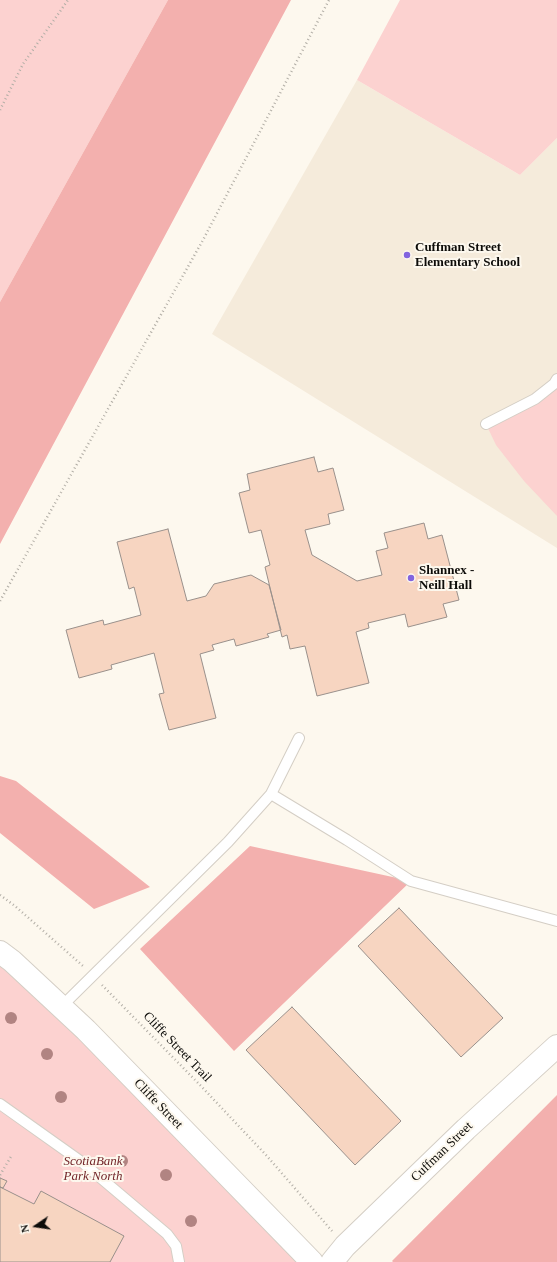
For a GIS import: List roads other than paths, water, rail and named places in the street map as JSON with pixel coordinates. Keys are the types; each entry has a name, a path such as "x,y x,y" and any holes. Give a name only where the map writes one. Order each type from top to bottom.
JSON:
{"main road":[{"name":"Cliffe Street","path":"0,952 86,1030 312,1262"},
{"name":"Cuffman Street","path":"332,1262 345,1246 466,1129 557,1046"}],"lane":[{"path":"486,424 535,399 554,384 557,379"},
{"path":"61,1006 228,842 271,794 299,738"},
{"path":"271,794 411,881 557,921"},
{"path":"0,1104 83,1163 167,1234 176,1246 179,1262"}],"place":[{"name":"Cuffman Street Elementary School","path":"407,255"},
{"name":"Shannex - Neill Hall","path":"411,578"}],"park label":[{"name":"ScotiaBank Park North","path":"93,1170"}]}
